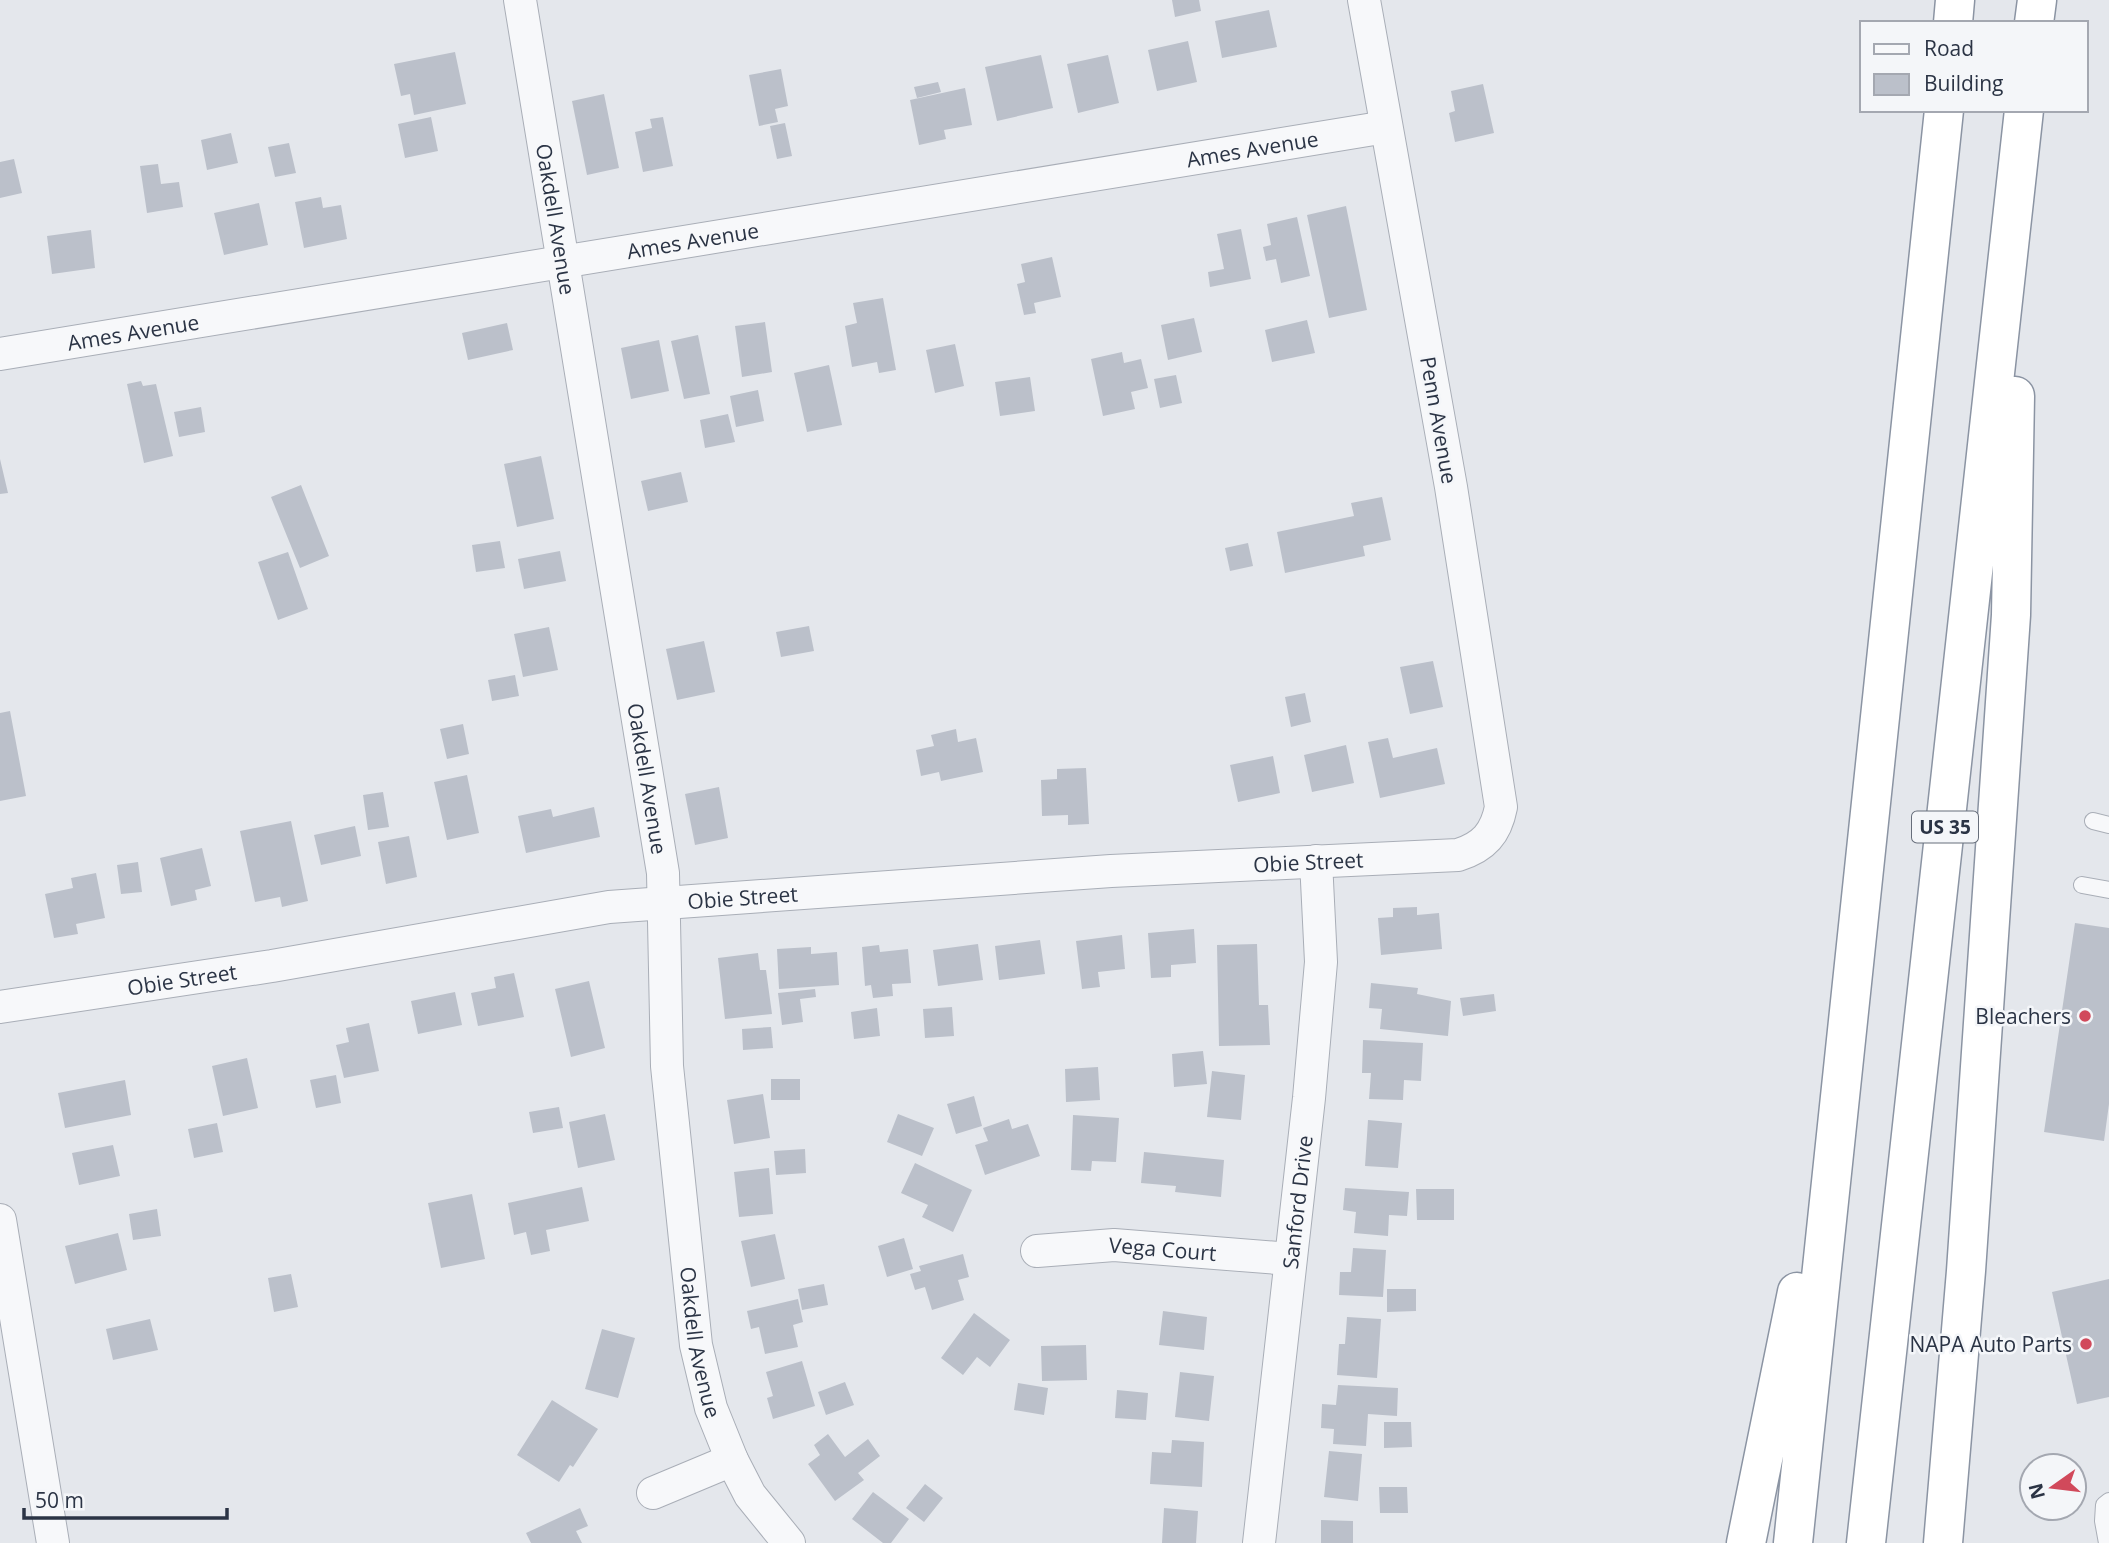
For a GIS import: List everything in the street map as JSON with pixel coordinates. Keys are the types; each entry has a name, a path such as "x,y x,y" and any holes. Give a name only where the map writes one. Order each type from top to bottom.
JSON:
{"highway":[{"path":"1953,21 1955,0"},
{"path":"2034,21 2037,0"},
{"path":"1793,1543 1944,112"},
{"name":"US 35","path":"1866,1543 2024,112"},
{"path":"1942,1543 1967,1257 2011,615 2020,153"},
{"path":"1746,1543 1790,1332 1858,928"}],"street":[{"name":"Oakdell Avenue","path":"520,0 637,713 664,903 663,971 667,1066 696,1345 711,1408 732,1460 750,1495 789,1543"},
{"name":"Penn Avenue","path":"1364,0 1451,487 1501,807 1498,822 1488,839"},
{"name":"Ames Avenue","path":"0,354 1386,127"},
{"name":"Obie Street","path":"0,1007 272,966 609,907 1111,871 1458,855 1474,850 1488,839"},
{"name":"Sanford Drive","path":"1259,1543 1309,1098 1321,962 1317,861"},
{"path":"0,1220 53,1543"},
{"name":"Vega Court","path":"1037,1251 1114,1245 1290,1259"},
{"path":"653,1493 732,1460"}],"lane":[{"path":"2082,885 2109,890"},
{"path":"2107,1543 2103,1521 2104,1505 2109,1501"}],"building":[{"path":"1172,0 1199,0 1201,11 1175,17"},
{"path":"1269,10 1277,47 1222,58 1215,21"},
{"path":"1188,41 1197,82 1157,91 1148,50"},
{"path":"455,52 466,104 414,115 410,94 401,96 394,64"},
{"path":"1041,55 1053,108 997,121 985,67"},
{"path":"1108,55 1119,103 1078,113 1067,64"},
{"path":"781,69 788,106 775,109 778,122 759,126 749,75"},
{"path":"938,82 941,92 917,98 914,87"},
{"path":"1483,84 1494,133 1455,142 1449,113 1455,111 1451,91"},
{"path":"965,88 972,125 944,130 946,139 919,145 910,100"},
{"path":"604,94 619,168 587,175 572,101"},
{"path":"431,117 438,151 405,158 398,124"},
{"path":"663,117 673,166 643,172 635,132 652,128 650,119"},
{"path":"785,123 792,156 777,159 770,126"},
{"path":"231,133 238,163 207,170 201,140"},
{"path":"289,143 296,173 275,177 268,147"},
{"path":"14,159 22,193 0,198 0,162"},
{"path":"158,164 161,184 179,182 183,207 147,213 140,166"},
{"path":"321,197 323,208 341,205 347,239 304,248 295,202"},
{"path":"259,203 268,245 224,255 214,213"},
{"path":"1346,206 1367,310 1329,318 1307,215"},
{"path":"1297,217 1310,276 1281,283 1276,259 1266,261 1263,247 1271,245 1267,224"},
{"path":"1241,229 1251,279 1210,287 1208,272 1224,269 1217,234"},
{"path":"91,230 95,268 52,274 47,236"},
{"path":"1052,257 1061,297 1034,303 1036,313 1024,315 1017,284 1025,282 1021,264"},
{"path":"883,298 896,370 879,373 877,362 852,367 845,326 857,323 853,303"},
{"path":"1194,318 1202,352 1168,360 1161,325"},
{"path":"1307,320 1315,353 1272,362 1265,330"},
{"path":"765,322 772,372 742,377 735,326"},
{"path":"507,323 513,350 468,360 462,333"},
{"path":"698,335 710,394 684,399 671,341"},
{"path":"659,340 669,391 631,399 621,348"},
{"path":"955,344 964,386 935,393 926,350"},
{"path":"1122,352 1124,363 1141,359 1148,388 1131,392 1135,409 1103,416 1091,359"},
{"path":"829,365 842,425 807,432 794,373"},
{"path":"1176,375 1182,403 1160,408 1154,379"},
{"path":"1030,377 1035,411 1000,416 995,382"},
{"path":"141,381 143,386 156,384 173,456 144,463 127,384"},
{"path":"758,390 764,421 736,427 730,396"},
{"path":"201,407 205,432 179,437 174,412"},
{"path":"728,414 735,442 705,448 700,420"},
{"path":"541,456 554,519 517,527 504,464"},
{"path":"0,459 8,493 0,494"},
{"path":"681,472 688,502 648,511 641,481"},
{"path":"301,485 329,556 300,568 271,497"},
{"path":"1382,497 1391,540 1363,546 1365,556 1285,573 1277,532 1354,516 1351,503"},
{"path":"500,541 505,568 476,572 472,545"},
{"path":"1248,543 1253,566 1230,571 1225,548"},
{"path":"560,551 566,581 524,589 518,559"},
{"path":"288,552 308,609 278,620 258,562"},
{"path":"809,626 814,651 781,657 776,632"},
{"path":"549,627 558,670 523,677 514,634"},
{"path":"704,641 715,692 677,700 666,649"},
{"path":"1433,661 1443,707 1410,714 1400,667"},
{"path":"515,675 519,696 492,701 488,680"},
{"path":"1305,693 1311,722 1291,727 1285,697"},
{"path":"10,711 26,796 0,801 0,713"},
{"path":"463,724 469,754 447,759 440,729"},
{"path":"956,729 958,742 976,738 983,772 941,781 939,772 921,776 916,750 934,746 931,735"},
{"path":"1388,738 1393,758 1437,748 1445,784 1380,798 1368,742"},
{"path":"1346,745 1354,783 1312,792 1304,755"},
{"path":"1273,756 1280,793 1238,802 1230,765"},
{"path":"1086,768 1089,824 1068,825 1068,815 1042,816 1041,780 1057,779 1057,769"},
{"path":"467,775 479,833 447,840 434,782"},
{"path":"719,787 728,838 695,845 685,794"},
{"path":"383,792 389,827 368,830 363,795"},
{"path":"594,807 600,837 526,853 518,816 551,809 553,817"},
{"path":"291,821 308,901 282,907 280,897 255,902 240,831"},
{"path":"355,826 361,856 321,865 314,835"},
{"path":"409,836 417,877 386,884 378,842"},
{"path":"202,848 211,886 195,890 197,900 171,906 160,858"},
{"path":"138,862 142,892 121,894 117,865"},
{"path":"96,873 105,918 76,924 78,934 54,938 45,894 73,888 71,878"},
{"path":"1417,907 1417,915 1439,913 1442,949 1381,955 1378,918 1393,917 1393,908"},
{"name":"Bleachers","path":"2075,923 2109,928 2109,1104 2104,1141 2044,1132"},
{"path":"1194,929 1196,963 1171,965 1171,977 1151,978 1148,933"},
{"path":"1122,935 1125,969 1098,972 1100,987 1082,989 1076,941"},
{"path":"1040,940 1045,974 999,980 995,946"},
{"path":"978,944 983,980 938,986 933,950"},
{"path":"1257,944 1259,1005 1268,1005 1270,1045 1219,1046 1217,945"},
{"path":"879,945 880,952 908,949 911,983 892,984 893,996 873,998 871,985 865,986 862,947"},
{"path":"811,947 811,954 837,952 839,985 779,989 777,949"},
{"path":"758,953 760,970 766,970 772,1014 725,1019 718,958"},
{"path":"514,973 524,1017 478,1026 471,993 496,988 494,977"},
{"path":"589,981 605,1048 571,1057 555,989"},
{"path":"1371,983 1418,988 1417,994 1451,1001 1448,1036 1380,1029 1382,1009 1369,1008"},
{"path":"815,989 816,997 800,999 803,1022 782,1025 778,993"},
{"path":"455,992 462,1025 418,1034 411,1001"},
{"path":"1494,994 1496,1011 1463,1016 1460,998"},
{"path":"952,1007 954,1036 925,1038 923,1009"},
{"path":"877,1008 880,1036 854,1039 851,1012"},
{"path":"369,1023 379,1071 344,1078 336,1045 349,1042 346,1028"},
{"path":"771,1027 773,1048 743,1050 742,1029"},
{"path":"1363,1040 1423,1043 1421,1081 1404,1080 1403,1100 1369,1099 1371,1073 1362,1073"},
{"path":"1203,1051 1207,1084 1174,1087 1172,1054"},
{"path":"247,1058 258,1108 223,1116 212,1066"},
{"path":"1098,1067 1100,1100 1066,1102 1065,1069"},
{"path":"1212,1071 1245,1075 1241,1120 1207,1117"},
{"path":"336,1075 341,1103 316,1108 310,1080"},
{"path":"771,1079 800,1079 800,1100 771,1100"},
{"path":"125,1080 131,1115 65,1128 58,1093"},
{"path":"763,1094 770,1138 734,1144 727,1100"},
{"path":"974,1096 982,1126 956,1134 947,1104"},
{"path":"559,1107 563,1128 533,1133 529,1112"},
{"path":"605,1114 615,1160 578,1168 569,1122"},
{"path":"898,1114 934,1128 922,1156 887,1142"},
{"path":"1073,1115 1119,1118 1116,1162 1092,1161 1091,1171 1071,1170"},
{"path":"1009,1119 1012,1129 1028,1124 1040,1156 985,1175 975,1145 988,1141 983,1128"},
{"path":"1368,1120 1402,1123 1398,1168 1365,1166"},
{"path":"217,1123 223,1152 194,1158 188,1129"},
{"path":"113,1145 120,1176 79,1185 72,1153"},
{"path":"805,1149 806,1173 776,1175 774,1151"},
{"path":"1144,1152 1224,1160 1221,1197 1175,1192 1176,1186 1141,1183"},
{"path":"915,1163 972,1190 953,1232 922,1217 928,1205 901,1193"},
{"path":"769,1168 773,1214 739,1217 734,1172"},
{"path":"582,1187 589,1221 546,1230 550,1251 531,1255 526,1232 514,1235 508,1203"},
{"path":"1345,1188 1409,1192 1407,1216 1389,1215 1388,1236 1354,1233 1356,1212 1343,1210"},
{"path":"1416,1189 1454,1189 1454,1220 1417,1220"},
{"path":"472,1194 485,1259 441,1268 428,1203"},
{"path":"157,1209 161,1236 133,1240 129,1214"},
{"path":"118,1233 127,1270 75,1284 65,1246"},
{"path":"775,1234 785,1279 751,1287 741,1241"},
{"path":"904,1238 913,1269 887,1277 878,1246"},
{"path":"1353,1248 1386,1250 1383,1297 1339,1295 1340,1272 1351,1272"},
{"path":"963,1254 969,1277 958,1280 964,1300 932,1310 925,1287 915,1290 910,1274 921,1271 919,1266"},
{"path":"291,1274 298,1307 274,1312 268,1278"},
{"name":"NAPA Auto Parts","path":"2109,1279 2109,1397 2077,1404 2052,1292"},
{"path":"824,1284 828,1305 802,1310 798,1289"},
{"path":"1387,1289 1416,1289 1416,1311 1387,1312"},
{"path":"798,1299 803,1322 793,1325 798,1347 765,1354 759,1327 751,1329 747,1311"},
{"path":"1163,1311 1207,1317 1204,1350 1159,1345"},
{"path":"974,1313 1010,1340 990,1367 977,1357 963,1375 941,1358"},
{"path":"1347,1317 1381,1319 1377,1378 1337,1375 1339,1344 1345,1344"},
{"path":"150,1319 158,1350 113,1360 106,1329"},
{"path":"602,1329 635,1338 618,1398 585,1389"},
{"path":"1086,1345 1087,1380 1042,1381 1041,1346"},
{"path":"802,1361 815,1406 773,1419 767,1398 773,1396 766,1372"},
{"path":"1180,1372 1214,1376 1209,1421 1175,1417"},
{"path":"845,1382 854,1405 826,1415 818,1392"},
{"path":"1018,1383 1048,1388 1044,1415 1014,1410"},
{"path":"1338,1385 1398,1388 1397,1416 1368,1414 1366,1446 1333,1444 1334,1429 1321,1428 1322,1404 1336,1405"},
{"path":"1117,1390 1148,1393 1146,1420 1115,1418"},
{"path":"552,1400 598,1429 573,1467 570,1465 559,1482 517,1455"},
{"path":"1384,1422 1411,1422 1412,1447 1384,1448"},
{"path":"828,1434 845,1457 868,1439 880,1456 858,1473 864,1480 835,1501 808,1464 820,1455 814,1445"},
{"path":"1172,1440 1204,1442 1202,1487 1150,1484 1152,1452 1171,1453"},
{"path":"1329,1451 1362,1454 1358,1501 1324,1497"},
{"path":"925,1484 943,1498 924,1522 906,1508"},
{"path":"1379,1487 1407,1487 1408,1513 1380,1513"},
{"path":"873,1492 909,1519 891,1543 883,1543 852,1519"},
{"path":"580,1508 588,1526 576,1531 582,1543 531,1543 526,1533"},
{"path":"1164,1508 1198,1511 1196,1543 1162,1543"},
{"path":"1321,1520 1353,1521 1353,1543 1321,1543"}],"place":[{"name":"Bleachers","path":"2085,1016"},
{"name":"NAPA Auto Parts","path":"2086,1344"}]}
